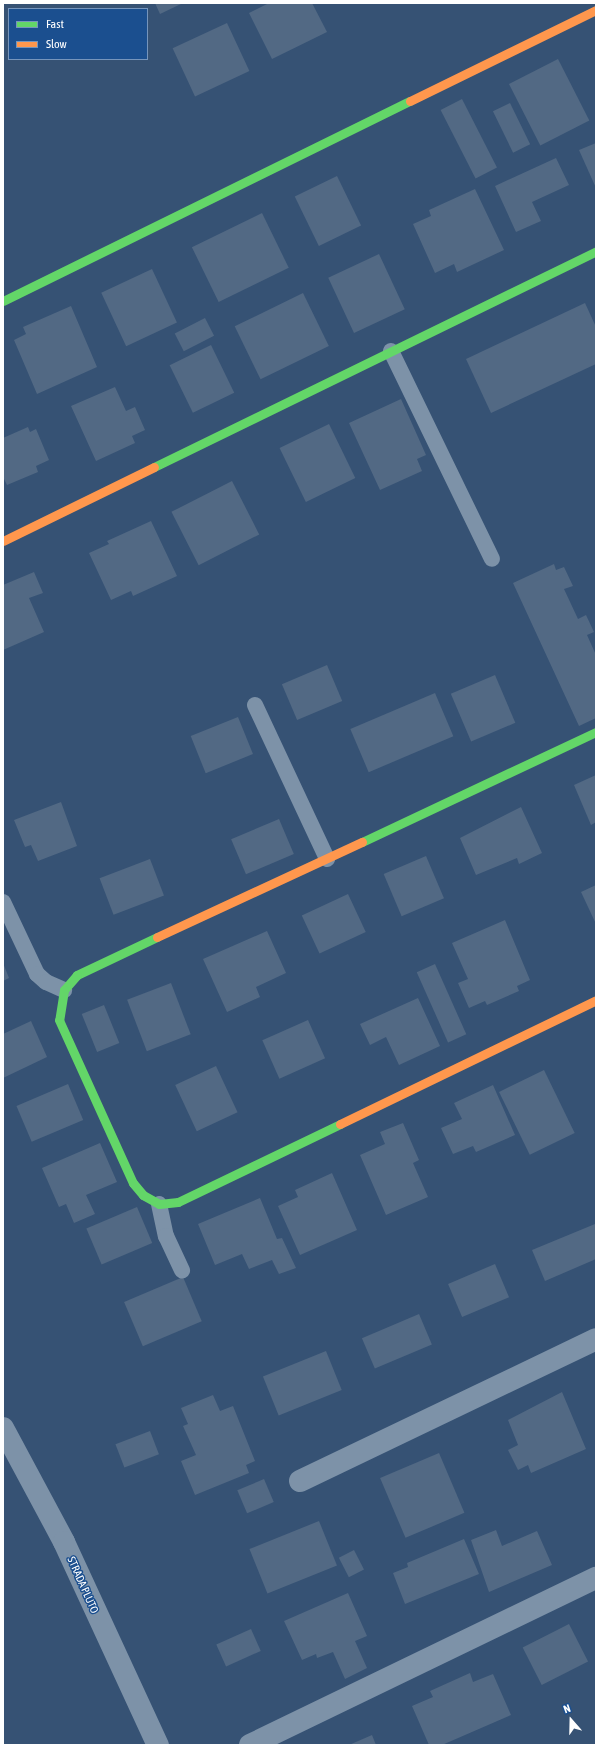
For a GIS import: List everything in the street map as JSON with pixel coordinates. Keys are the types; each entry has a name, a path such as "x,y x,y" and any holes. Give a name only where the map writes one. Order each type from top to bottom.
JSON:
{"street":[{"path":"3,301 596,10"},
{"path":"3,541 596,251"},
{"path":"596,732 328,859 77,975 64,990 59,1020 133,1183 143,1195 159,1204 178,1202 215,1185 596,1000"},
{"path":"300,1481 596,1339"},
{"name":"STRADA PLUTO","path":"3,1428 64,1542 158,1745"},
{"path":"250,1745 596,1578"}],"lane":[{"path":"392,351 492,558"},
{"path":"255,705 328,859"},
{"path":"3,902 37,974 46,982 64,990"},
{"path":"159,1204 166,1236 182,1271"}],"building":[{"path":"155,3 183,3 160,14"},
{"path":"269,3 312,3 327,32 272,59 249,13"},
{"path":"227,23 249,71 195,96 173,48"},
{"path":"558,59 589,120 540,145 509,84"},
{"path":"462,99 497,168 476,179 441,110"},
{"path":"510,103 530,144 513,153 493,111"},
{"path":"596,143 596,188 579,150"},
{"path":"556,158 569,185 532,202 541,221 516,232 495,186"},
{"path":"337,176 361,225 319,246 295,197"},
{"path":"475,189 504,250 457,272 454,264 435,273 413,224 431,216 429,210"},
{"path":"262,213 289,268 219,302 192,247"},
{"path":"379,254 405,309 354,333 328,278"},
{"path":"152,269 177,322 126,346 101,293"},
{"path":"303,293 329,346 261,379 235,326"},
{"path":"585,303 596,327 596,364 491,413 466,359"},
{"path":"71,306 97,367 37,394 14,340 26,334 23,327"},
{"path":"205,318 214,336 184,351 175,333"},
{"path":"211,345 234,393 193,413 170,365"},
{"path":"115,387 126,411 135,407 145,430 132,436 135,443 96,461 71,406"},
{"path":"401,399 426,455 417,459 422,471 380,490 349,423"},
{"path":"329,424 355,478 306,502 280,448"},
{"path":"28,427 30,432 36,429 49,460 36,466 38,472 7,485 3,477 3,438"},
{"path":"232,481 259,534 199,565 171,512"},
{"path":"151,521 177,576 133,596 131,591 111,600 89,553 109,544 107,541"},
{"path":"554,564 556,570 564,567 573,586 564,589 578,619 586,615 594,632 587,635 596,655 596,718 579,726 513,583"},
{"path":"34,572 43,593 29,598 44,632 3,650 3,585"},
{"path":"327,665 342,701 297,720 282,684"},
{"path":"495,675 515,723 471,742 451,694"},
{"path":"435,693 453,736 369,772 350,729"},
{"path":"238,717 253,754 206,773 191,736"},
{"path":"596,775 596,822 591,825 574,785"},
{"path":"61,802 77,846 38,861 31,845 25,847 14,820"},
{"path":"521,807 542,853 519,864 517,858 476,875 460,838"},
{"path":"279,819 294,854 246,874 231,839"},
{"path":"426,856 444,898 402,916 384,874"},
{"path":"150,859 164,895 114,915 100,878"},
{"path":"596,885 596,924 581,892"},
{"path":"348,894 366,932 320,954 302,916"},
{"path":"505,920 530,980 517,986 519,991 487,1005 485,1001 469,1008 458,983 468,979 452,943"},
{"path":"267,931 286,973 256,987 260,997 227,1012 203,959"},
{"path":"3,963 9,978 3,981"},
{"path":"435,964 466,1034 448,1042 417,972"},
{"path":"171,983 191,1034 147,1051 127,1000"},
{"path":"418,998 440,1046 399,1065 386,1037 370,1045 360,1024"},
{"path":"104,1005 119,1043 97,1052 82,1014"},
{"path":"308,1020 325,1058 279,1079 262,1040"},
{"path":"31,1021 47,1057 3,1078 3,1034"},
{"path":"216,1066 238,1112 197,1131 175,1085"},
{"path":"544,1070 575,1133 530,1155 499,1092"},
{"path":"68,1084 83,1120 32,1142 16,1106"},
{"path":"493,1085 515,1135 476,1152 473,1146 453,1154 441,1128 462,1119 454,1103"},
{"path":"403,1123 419,1160 413,1163 428,1197 386,1215 360,1155 385,1144 380,1132"},
{"path":"100,1143 117,1182 86,1195 95,1214 74,1223 66,1204 59,1207 42,1168"},
{"path":"332,1173 357,1230 300,1255 278,1206 298,1197 295,1190"},
{"path":"260,1198 277,1239 282,1238 296,1268 279,1274 272,1260 249,1269 242,1254 215,1265 198,1224"},
{"path":"137,1207 152,1243 102,1264 86,1228"},
{"path":"595,1224 596,1259 545,1281 532,1250"},
{"path":"495,1264 509,1297 462,1317 448,1284"},
{"path":"183,1277 202,1321 143,1346 124,1302"},
{"path":"419,1314 432,1344 375,1369 362,1338"},
{"path":"326,1351 342,1390 279,1415 263,1376"},
{"path":"562,1392 586,1449 531,1473 528,1465 518,1470 508,1450 518,1445 508,1420"},
{"path":"213,1395 220,1411 233,1406 255,1461 246,1465 249,1473 195,1495 181,1461 196,1455 183,1426 188,1424 181,1408"},
{"path":"150,1431 159,1454 124,1468 115,1444"},
{"path":"439,1453 464,1513 405,1538 380,1478"},
{"path":"264,1479 274,1502 247,1513 237,1490"},
{"path":"319,1521 337,1566 267,1594 249,1549"},
{"path":"496,1530 502,1546 537,1531 552,1565 489,1592 471,1540"},
{"path":"464,1539 479,1574 405,1604 393,1573 408,1567 407,1563"},
{"path":"354,1550 364,1570 349,1577 339,1558"},
{"path":"348,1593 367,1636 355,1641 367,1668 345,1679 333,1652 317,1658 316,1654 302,1660 284,1621"},
{"path":"569,1624 588,1661 542,1685 523,1648"},
{"path":"251,1629 261,1651 226,1666 216,1644"},
{"path":"470,1673 473,1682 493,1674 511,1715 442,1745 429,1745 412,1706 433,1697 430,1691"},
{"path":"372,1735 376,1745 349,1745"}],"traffic: fast":[{"path":"3,301 410,101"},
{"path":"154,467 596,251"},
{"path":"362,842 596,732"},
{"path":"157,937 77,975 64,990 59,1020 133,1183 143,1195 159,1204 178,1202 340,1124"}],"traffic: slow":[{"path":"410,101 596,10"},
{"path":"3,541 154,467"},
{"path":"157,937 362,842"},
{"path":"340,1124 596,1000"}]}
